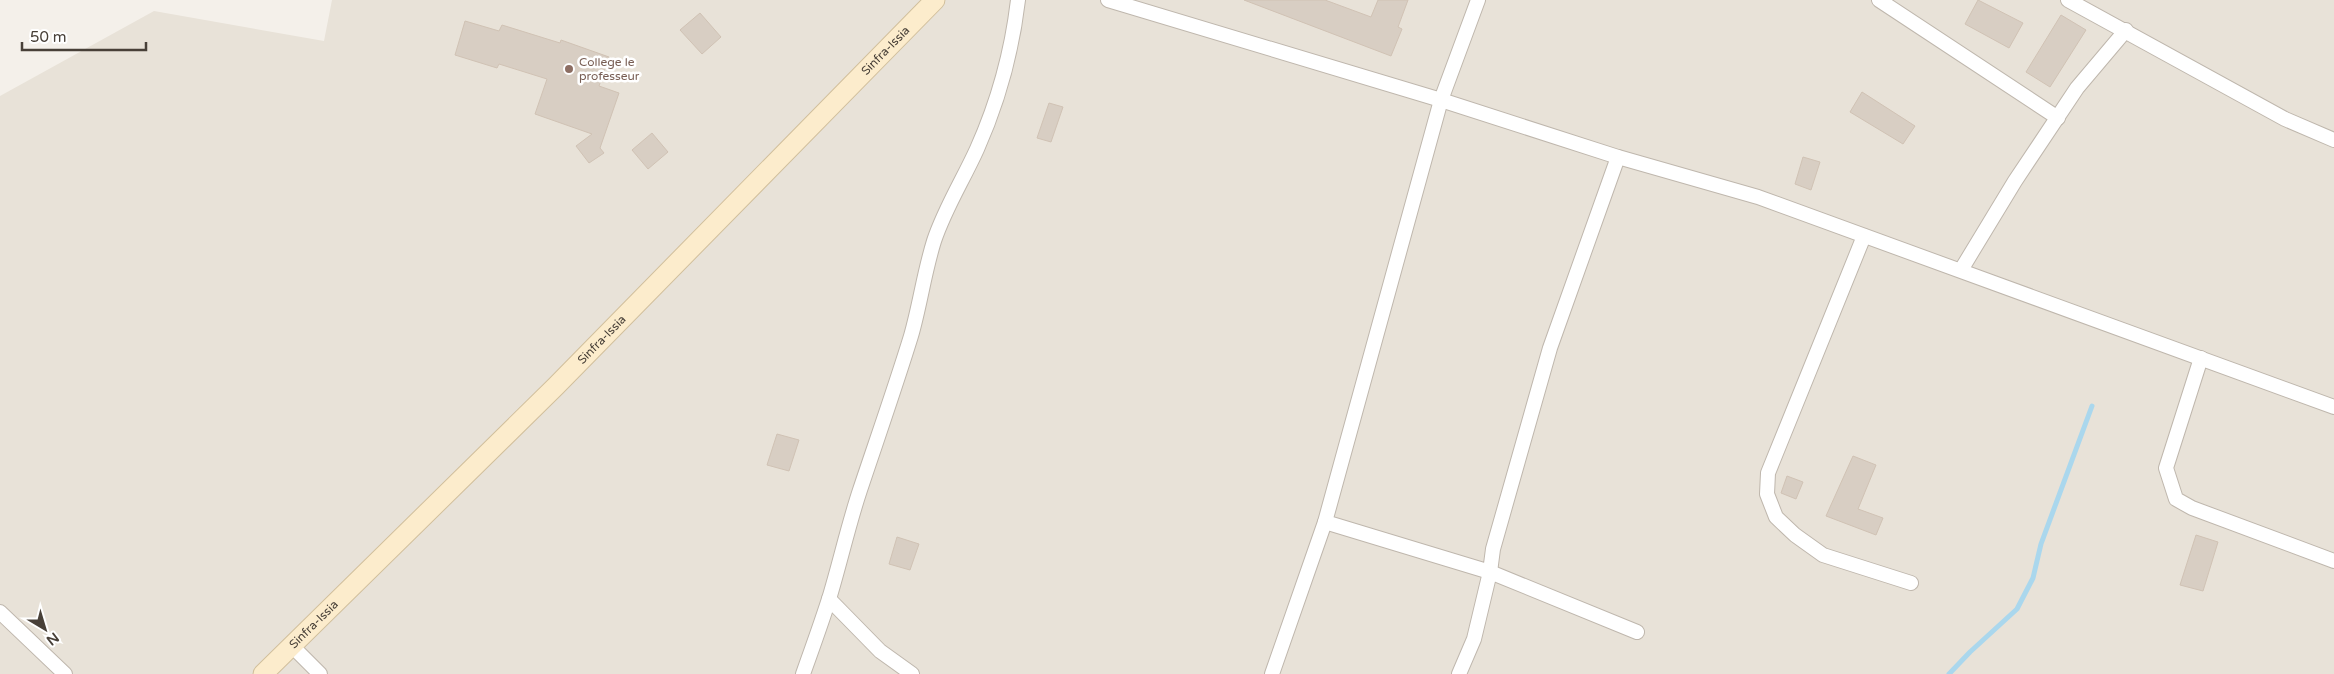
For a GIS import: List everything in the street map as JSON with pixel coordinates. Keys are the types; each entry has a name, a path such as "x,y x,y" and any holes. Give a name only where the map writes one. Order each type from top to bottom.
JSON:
{"main road":[{"name":"Sinfra-Issia","path":"263,674 556,386 936,0"}],"street":[{"path":"803,674 829,599 860,491 891,404 914,327 921,287 935,239 952,196 977,149 993,107 1012,37 1018,0"},
{"path":"1108,0 1441,100 1618,157 1758,197 2334,407"},
{"path":"1272,674 1325,522 1441,100 1478,0"},
{"path":"1879,0 2058,118"},
{"path":"2068,0 2126,30 2285,119 2334,140"},
{"path":"1961,270 2078,88 2126,30"},
{"path":"1459,674 1474,639 1490,572 1493,549 1550,348 1618,157"},
{"path":"1864,236 1768,473 1767,494 1776,517 1795,535 1823,555 1911,582"},
{"path":"2201,358 2166,468 2176,499 2192,508 2334,561"},
{"path":"1325,522 1490,572 1637,632"},
{"path":"829,599 880,651 912,674"},
{"path":"0,612 65,674"},
{"path":"292,646 320,674"}],"shaded area":[{"path":"332,0 2334,0 2334,674 0,674 0,96 154,11 324,41"}],"building":[{"path":"1244,0 1325,0 1371,17 1378,0 1408,0 1398,27 1402,29 1391,56"},
{"path":"1978,0 2023,23 2009,48 1965,24"},
{"path":"700,13 721,37 702,54 680,30"},
{"path":"2061,15 2086,30 2050,87 2026,72"},
{"path":"465,21 499,31 502,25 560,43 561,40 609,57 599,86 619,93 600,148 604,153 589,163 576,146 592,134 535,114 547,79 499,64 497,68 455,55"},
{"path":"1862,92 1915,126 1903,144 1850,112"},
{"path":"1049,103 1063,107 1051,142 1037,138"},
{"path":"652,133 668,152 648,169 632,150"},
{"path":"1803,157 1820,162 1811,190 1795,184"},
{"path":"777,434 799,440 789,471 767,465"},
{"path":"1853,456 1876,465 1858,509 1883,518 1876,535 1826,516"},
{"path":"1787,476 1803,482 1796,499 1781,493"},
{"path":"2196,535 2218,542 2203,591 2180,585"},
{"path":"897,537 919,544 910,570 889,564"}],"waterway":[{"path":"1949,674 2017,609 2033,578 2041,544 2092,406"}],"place":[{"name":"College le professeur","path":"569,69"}]}
